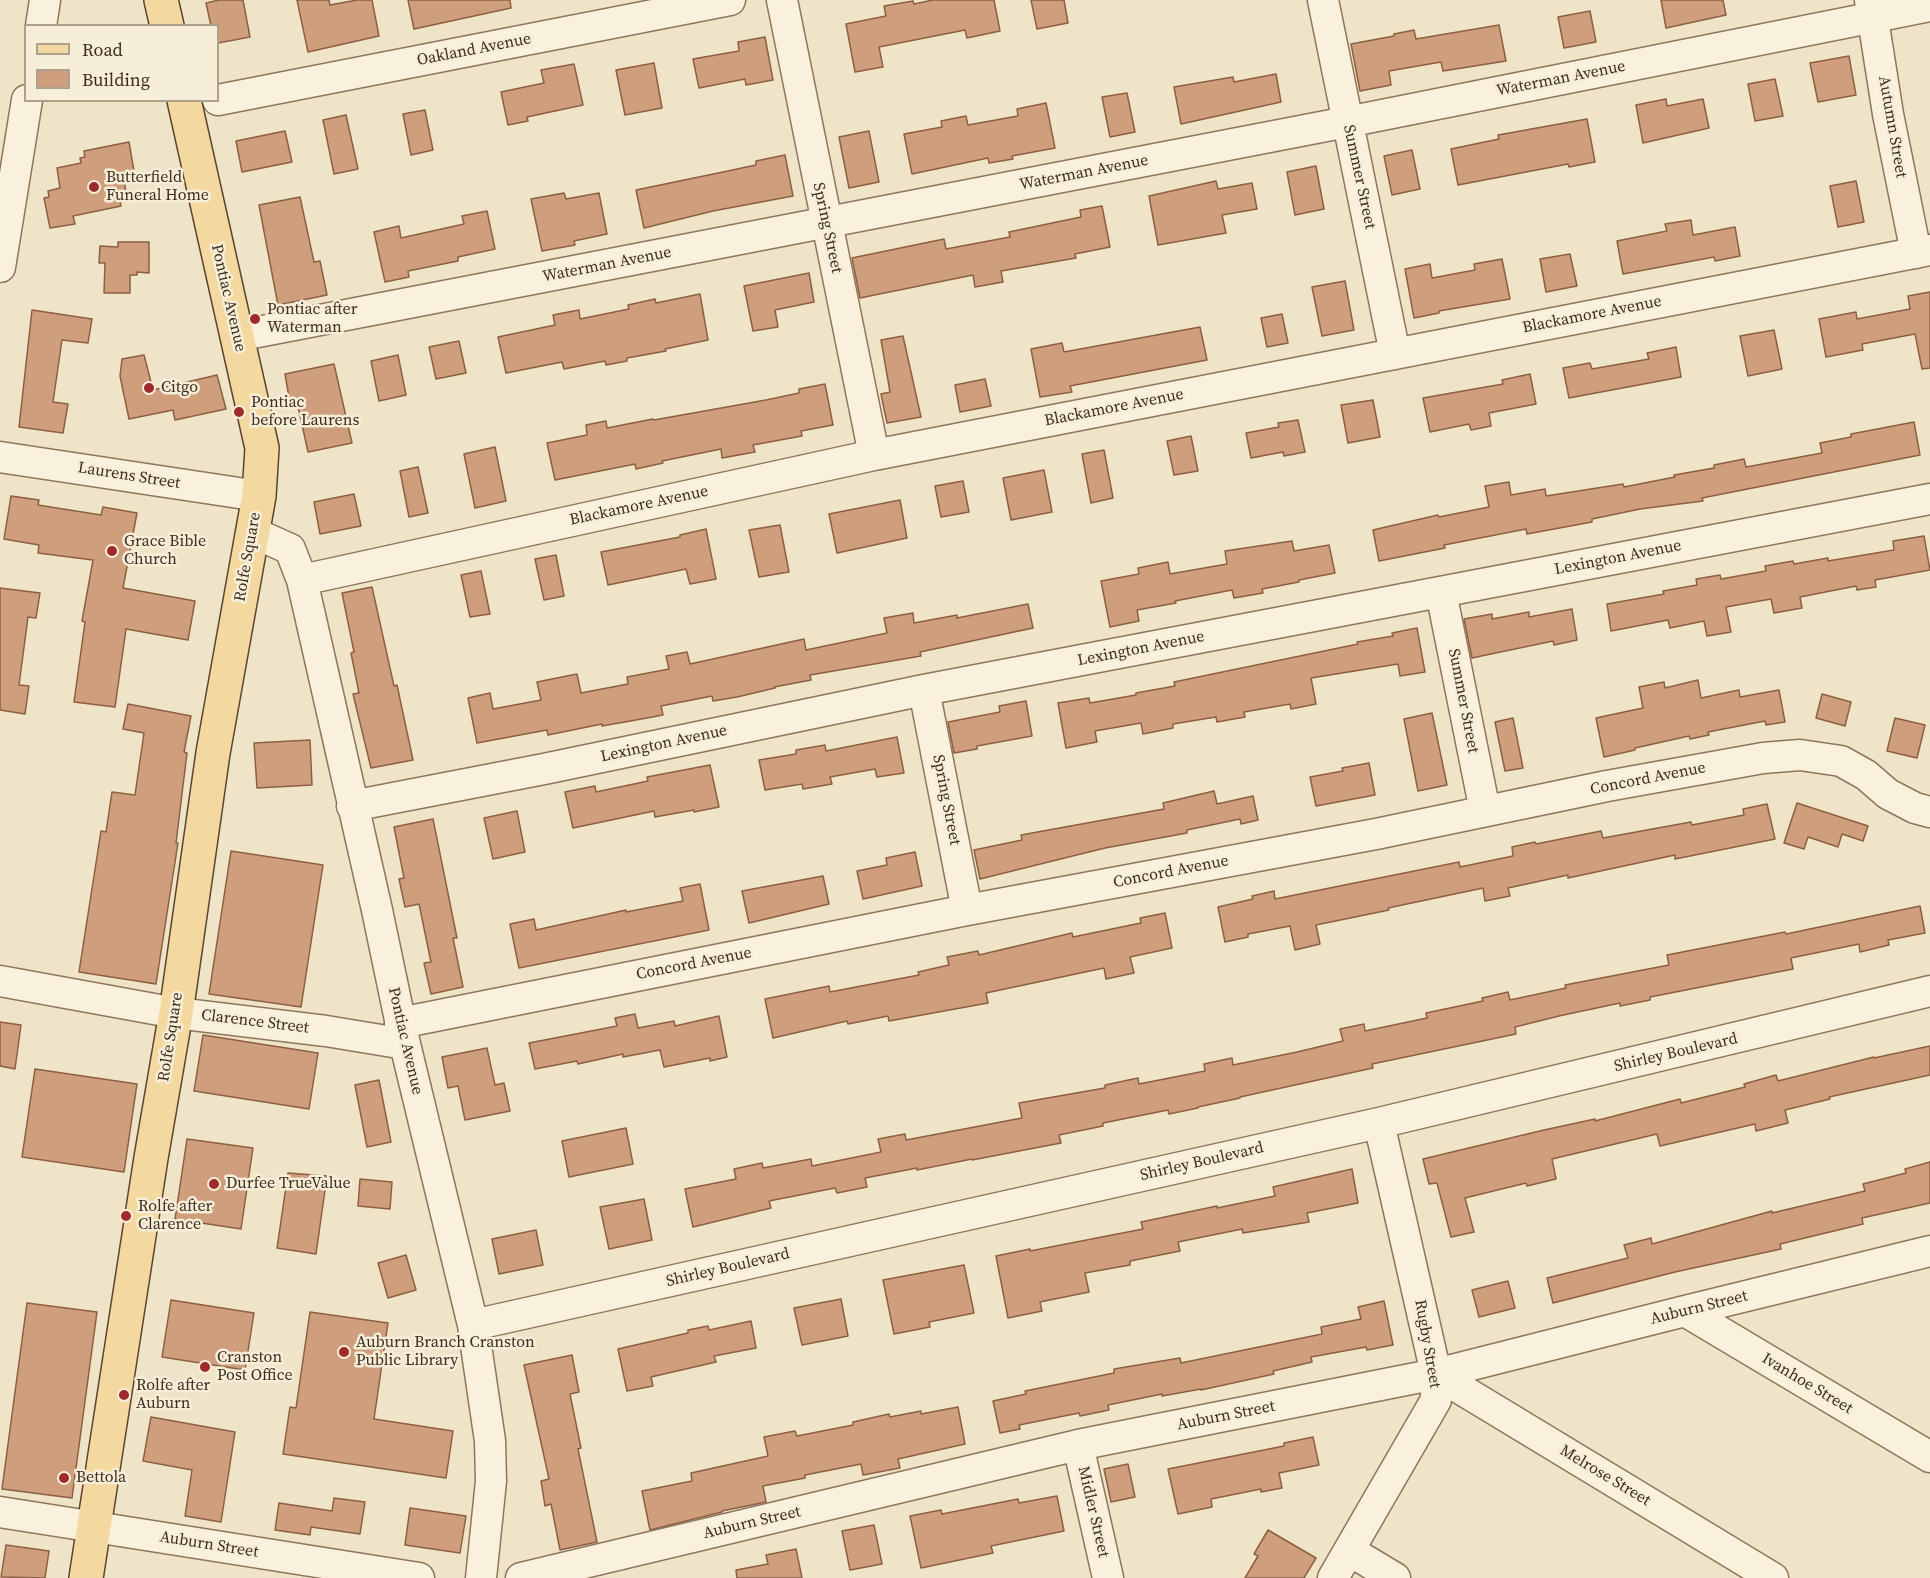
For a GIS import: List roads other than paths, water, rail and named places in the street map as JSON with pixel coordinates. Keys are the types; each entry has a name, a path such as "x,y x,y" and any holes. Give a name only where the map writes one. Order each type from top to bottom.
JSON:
{"main road":[{"path":"161,0 167,24"},
{"name":"Pontiac Avenue","path":"200,102 237,336 262,448 259,496"},
{"name":"Rolfe Square","path":"86,1578 151,1158 176,1013 213,753 259,496"}],"street":[{"path":"41,24 45,0"},
{"name":"Oakland Avenue","path":"219,98 730,0"},
{"name":"Spring Street","path":"782,0 874,455"},
{"name":"Summer Street","path":"1323,0 1395,354"},
{"name":"Waterman Avenue","path":"237,336 1347,122 1872,9 1930,6"},
{"name":"Autumn Street","path":"1872,9 1888,114 1923,251"},
{"path":"0,267 27,102"},
{"name":"Blackamore Avenue","path":"302,580 874,455 1923,251"},
{"name":"Laurens Street","path":"0,457 259,496"},
{"name":"Lexington Avenue","path":"352,806 544,769 924,690 1930,499"},
{"name":"Pontiac Avenue","path":"252,532 290,549 302,580 402,1033 473,1325 490,1441 490,1491 481,1578"},
{"name":"Summer Street","path":"1441,592 1485,811"},
{"name":"Spring Street","path":"924,690 967,910"},
{"name":"Concord Avenue","path":"402,1033 967,910 1376,834 1607,786 1752,760 1800,755 1827,758 1853,767 1888,794 1915,808 1930,812"},
{"name":"Clarence Street","path":"0,981 176,1013 326,1031 402,1033"},
{"name":"Shirley Boulevard","path":"473,1325 1379,1123 1930,991"},
{"name":"Rugby Street","path":"1333,1578 1436,1400 1436,1374 1379,1123"},
{"name":"Auburn Street","path":"521,1578 1077,1446 1436,1374 1930,1251"},
{"name":"Ivanhoe Street","path":"1685,1311 1930,1457"},
{"name":"Melrose Street","path":"1436,1374 1773,1578"},
{"name":"Midler Street","path":"1077,1446 1108,1578"},
{"name":"Auburn Street","path":"0,1512 419,1578"},
{"path":"1350,1551 1395,1578"}],"place":[{"name":"Butterfield Funeral Home","path":"94,187"},
{"name":"Pontiac after Waterman","path":"255,319"},
{"name":"Citgo","path":"149,388"},
{"name":"Pontiac before Laurens","path":"239,412"},
{"name":"Grace Bible Church","path":"112,551"},
{"name":"Durfee TrueValue","path":"214,1184"},
{"name":"Rolfe after Clarence","path":"126,1216"},
{"name":"Auburn Branch Cranston Public Library","path":"344,1352"},
{"name":"Cranston Post Office","path":"205,1367"},
{"name":"Rolfe after Auburn","path":"124,1395"},
{"name":"Bettola","path":"64,1478"}]}
